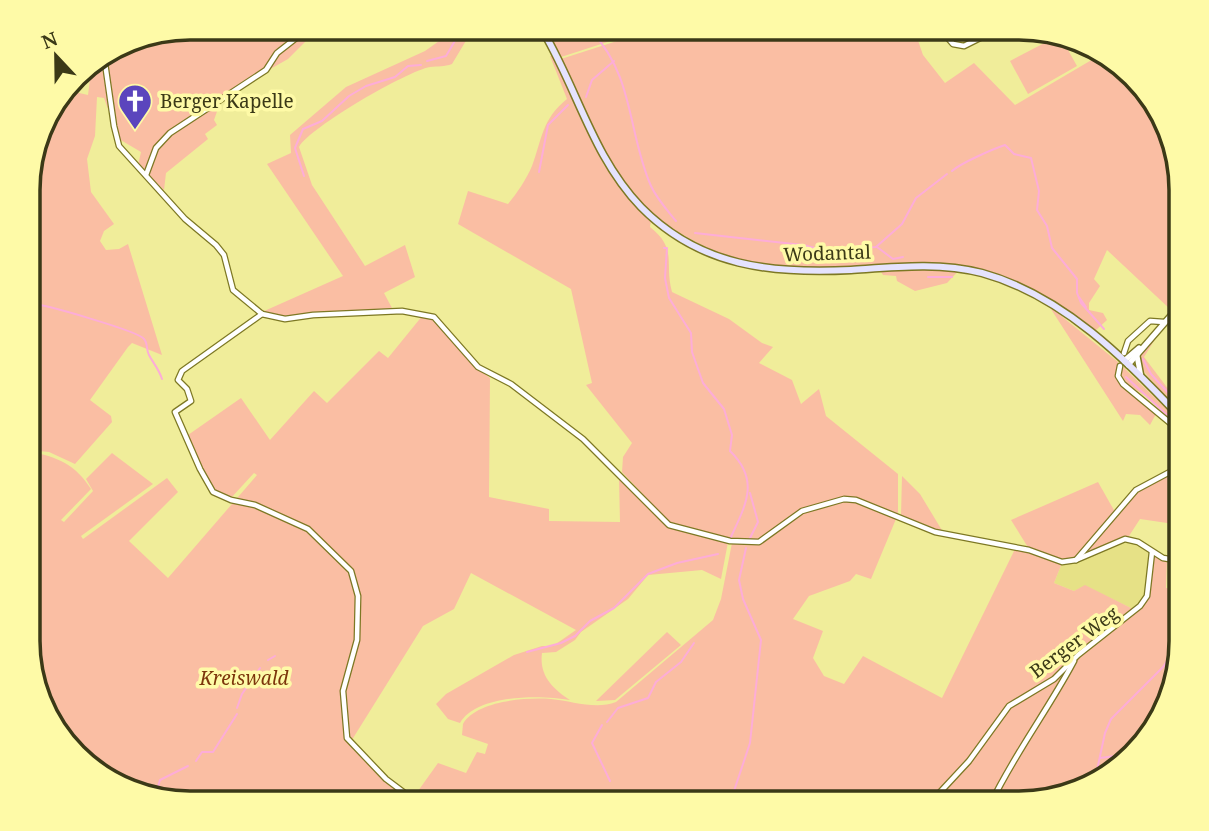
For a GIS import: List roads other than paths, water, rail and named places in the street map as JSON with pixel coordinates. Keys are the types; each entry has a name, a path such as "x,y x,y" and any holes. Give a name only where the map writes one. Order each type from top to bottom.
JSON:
{"main road":[{"name":"Wodantal","path":"547,40 599,152 618,181 643,208 680,238 731,261 765,270 922,266 983,273 1043,299 1141,377 1168,405"}],"street":[{"path":"146,175 156,148 170,133 266,70 277,53 293,40"},
{"path":"950,41 964,46 974,41"},
{"path":"106,66 119,144 185,219 224,255 233,290 239,298 262,314 285,319 402,312 434,317 478,368 512,384 583,439 669,525 730,541 759,542 802,511 834,501 856,500 934,532 1029,550 1062,562 1076,560 1125,539 1138,542 1152,552 1168,557"},
{"path":"262,314 190,363 178,380 187,389 191,401 175,412 213,492 231,500 255,505 308,529 341,558 354,576 358,596 357,649 343,691 342,705 347,738 386,779 401,790"},
{"path":"1168,318 1124,364 1118,376 1123,384 1144,398 1168,420"},
{"path":"1124,353 1128,341 1150,321 1164,322"},
{"path":"1124,364 1137,356 1142,346"},
{"path":"1137,356 1141,377"},
{"path":"1076,560 1136,490 1168,473"},
{"name":"Berger Weg","path":"941,791 969,761 1009,706 1054,679 1078,654 1140,606 1147,596 1152,552"},
{"path":"997,791 1012,761 1050,705 1078,654"}],"waterway":[{"path":"427,61 446,56 455,40"},
{"path":"599,40 616,67 623,86 651,186 676,221"},
{"path":"586,97 592,80 614,61"},
{"path":"304,176 295,148 303,129 322,121 349,96 366,86 395,77 408,66 421,65"},
{"path":"539,172 548,125 568,105"},
{"path":"952,171 1005,145 1014,154 1031,158 1039,191 1037,210 1047,226 1052,248 1077,279 1077,293 1081,303 1104,329"},
{"path":"695,233 803,245 826,251 876,247 902,224 916,198 947,174"},
{"path":"877,247 893,259 903,257"},
{"path":"664,248 667,248 665,278 669,298 691,333 692,352 703,383 724,409 732,435 730,451 740,462 748,483 745,505 730,539"},
{"path":"928,277 952,277"},
{"path":"1079,297 1086,307"},
{"path":"40,306 69,312 138,335 144,339 162,379"},
{"path":"1143,359 1151,374 1168,393"},
{"path":"1126,377 1168,416"},
{"path":"749,540 758,522 750,493"},
{"path":"734,791 750,743 761,640 743,599 739,580 746,548"},
{"path":"527,652 561,643 575,636 590,621 614,608 648,574 677,563 718,554"},
{"path":"607,722 618,708 648,698 656,682 681,662 694,643"},
{"path":"268,660 275,656"},
{"path":"1098,768 1111,719 1167,661"},
{"path":"237,708 242,694 260,668"},
{"path":"196,761 202,752 213,752 237,714"},
{"path":"602,725 592,743 610,781"},
{"path":"1100,758 1115,756"},
{"path":"158,787 160,780 188,766"}],"place":[{"name":"Berger Kapelle","path":"135,131"}],"park label":[{"name":"Kreiswald","path":"244,678"}]}
